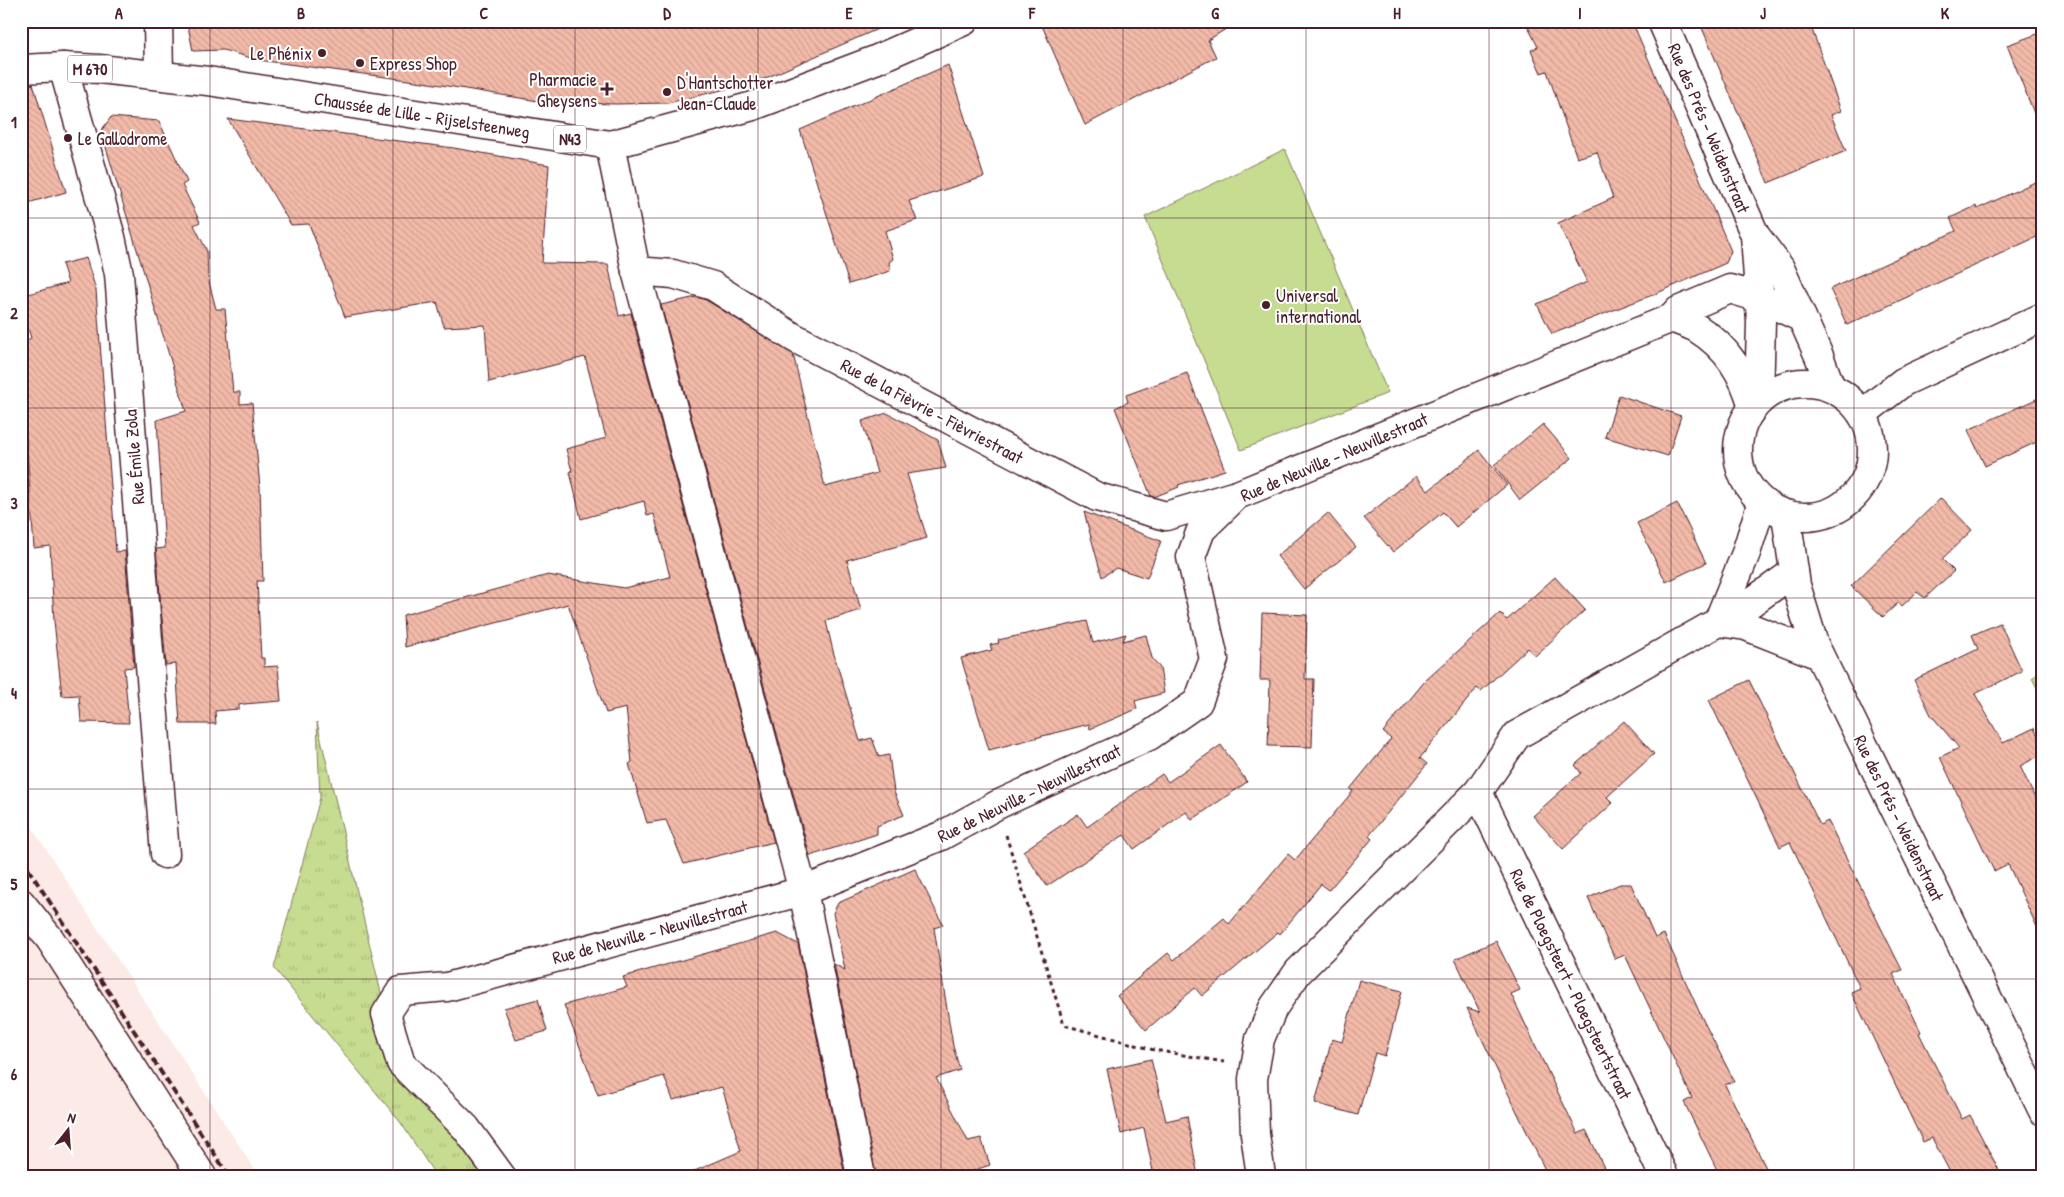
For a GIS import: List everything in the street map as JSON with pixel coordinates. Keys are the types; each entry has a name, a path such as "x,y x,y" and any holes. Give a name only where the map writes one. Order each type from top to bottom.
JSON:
{"street":[{"path":"158,21 159,75"},
{"name":"Chaussée de Lille - Rijselsteenweg","path":"159,75 208,81 610,145 753,106 875,60 964,21"},
{"name":"Rue des Prés - Weidenstraat","path":"1662,21 1755,235 1780,268 1831,388"},
{"name":"M 670","path":"21,69 63,67 122,70 159,75"},
{"name":"Rue Émile Zola","path":"63,67 120,274 165,854"},
{"path":"610,145 636,271 803,891 861,1176"},
{"name":"Rue des Prés - Weidenstraat","path":"1755,235 1760,298 1756,404"},
{"name":"Rue de la Fièvrie - Fièvriestraat","path":"636,271 673,274 713,286 793,337 1097,497 1166,516 1237,495"},
{"name":"Rue de Neuville - Neuvillestraat","path":"500,1176 466,1128 401,1064 386,1014 401,991 447,987 803,891 941,836 996,805 1149,736 1198,702 1214,659 1191,558 1201,530 1237,495 1672,318 1678,311 1730,289 1760,298 1802,318"},
{"path":"1862,414 1903,382 2043,317"},
{"path":"1672,318 1698,329 1729,356 1756,404"},
{"name":"Rue des Prés - Weidenstraat","path":"1801,383 1831,388 1848,398 1862,414 1870,433 1873,453 1869,473 1860,491 1845,506 1826,515 1806,518 1786,515 1773,510 1762,502 1750,489 1742,474 1738,456 1738,439 1744,423 1756,404 1786,386 1801,383"},
{"path":"1718,622 1746,553 1762,502"},
{"name":"Rue des Prés - Weidenstraat","path":"1786,515 1796,585 1819,655 2043,1111"},
{"path":"1261,1176 1255,1134 1253,1079 1260,1039 1273,1008 1298,972 1478,792 1517,735 1749,604 1794,572"},
{"path":"1718,622 1746,626 1819,655"},
{"name":"Rue de Ploegsteert - Ploegsteertstraat","path":"1478,792 1664,1176"},
{"path":"21,903 50,939 202,1176"}],"path":[{"path":"996,805 1064,1025 1154,1050 1255,1067"}],"shaded area":[{"path":"21,811 259,1176 21,1176"}],"green space":[{"name":"Universal international","path":"1285,149 1388,393 1241,450 1145,217"},
{"path":"2043,670 2043,700 2032,678"},
{"path":"317,722 386,1014 466,1128 491,1176 436,1176 401,1123 274,968 320,798"}],"building":[{"path":"187,21 896,21 759,81 668,103 615,104 544,102 423,82 258,60 223,50 193,51"},
{"path":"1040,21 1239,21 1208,40 1216,57 1085,125"},
{"path":"1525,21 1632,21 1731,251 1726,263 1655,294 1552,334 1537,304 1587,282 1558,223 1613,198 1597,152 1577,158 1547,71 1541,73 1531,50 1538,47"},
{"path":"1699,21 1809,21 1841,111 1831,115 1846,151 1768,183"},
{"path":"2043,32 2043,131 2041,131 2007,45"},
{"path":"948,65 984,177 909,201 917,220 885,231 893,259 889,262 890,271 849,284 800,130"},
{"path":"33,84 66,192 21,205 21,85"},
{"path":"111,117 159,121 187,182 182,185 200,222 194,225 207,251 208,278 216,309 225,309 233,392 240,392 240,404 252,403 260,487 263,581 257,581 261,658 264,658 264,667 278,666 281,701 244,704 239,705 239,709 215,711 216,724 180,724 176,664 166,665 156,549 165,548 157,420 186,411 101,131"},
{"path":"228,119 454,148 549,165 542,263 608,264 619,316 631,313 774,842 684,864 666,820 647,823 629,764 632,762 626,708 606,713 568,604 405,647 403,615 548,575 624,588 670,577 654,514 647,516 644,501 581,519 566,449 606,438 585,357 489,382 485,325 444,327 437,302 345,317 309,224 291,225"},
{"path":"2035,182 2043,196 2043,234 1847,325 1830,289 1956,231 1950,218 1976,206 1977,209"},
{"path":"86,258 96,290 116,552 125,551 134,667 124,668 129,723 81,722 79,695 62,696 54,621 50,546 34,548 21,366 21,361 27,359 23,342 31,338 21,307 21,296 68,283 62,264"},
{"path":"696,297 706,300 793,354 825,487 877,473 862,421 887,413 938,440 946,468 907,474 927,538 847,560 861,610 826,621 860,741 872,738 879,757 889,755 894,792 904,815 877,826 877,834 810,856 661,305"},
{"path":"1187,373 1225,470 1178,485 1179,487 1154,497 1151,496 1115,408 1128,402 1126,395"},
{"path":"1619,395 1681,416 1668,456 1605,437"},
{"path":"2043,396 2043,439 1985,466 1968,430"},
{"path":"1543,424 1572,458 1520,500 1494,465"},
{"path":"1479,450 1507,485 1456,527 1443,512 1393,552 1364,518 1416,476 1428,491"},
{"path":"1941,498 1972,530 1942,559 1954,571 1925,598 1917,592 1902,606 1898,603 1883,617 1851,586"},
{"path":"1677,503 1706,563 1666,582 1637,523"},
{"path":"1084,512 1161,541 1147,578 1116,568 1102,577"},
{"path":"1328,513 1356,547 1304,589 1277,556"},
{"path":"1555,577 1585,610 1535,656 1528,648 1481,691 1477,688 1420,758 1427,764 1369,836 1372,839 1329,890 1321,884 1280,934 1278,932 1202,996 1195,988 1146,1030 1117,996 1168,953 1174,960 1224,918 1229,924 1288,854 1295,860 1353,791 1350,789 1391,739 1383,732 1425,681 1500,613 1507,620"},
{"path":"1262,613 1307,615 1305,679 1314,679 1312,747 1268,746 1270,680 1260,680"},
{"path":"1087,621 1093,643 1126,634 1123,641 1146,635 1152,658 1160,668 1164,693 1135,701 1137,709 1090,729 1089,724 989,750 961,658 992,650 990,645 999,643 998,640"},
{"path":"2000,623 2022,671 1975,694 2003,743 2034,728 2043,746 2043,754 2020,766 2043,815 2043,940 2008,864 1994,871 1940,757 1959,748 1931,715 1914,680 1978,649 1972,635"},
{"path":"1749,680 1820,825 1828,821 1902,970 1893,974 1921,1032 1919,1033 1962,1119 1970,1115 2002,1176 1952,1176 1932,1138 1923,1142 1851,992 1860,988 1790,842 1780,847 1709,700"},
{"path":"1624,721 1654,754 1607,797 1613,803 1563,849 1533,816 1581,773 1575,765"},
{"path":"1221,745 1247,782 1192,820 1186,812 1134,849 1124,835 1047,886 1023,851 1078,814 1087,827 1162,774 1168,782"},
{"path":"915,869 943,925 934,928 953,1046 960,1070 936,1078 968,1141 981,1138 990,1165 972,1171 974,1176 876,1176 834,964 845,970 833,913 838,903"},
{"path":"1620,884 1631,884 1655,938 1664,934 1703,1020 1734,1081 1725,1085 1770,1176 1720,1176 1684,1102 1692,1098 1625,955 1615,959 1588,898"},
{"path":"777,933 798,944 845,1176 683,1176 741,1151 722,1087 673,1100 664,1076 598,1095 564,1005 627,987 623,977"},
{"path":"1496,941 1520,990 1511,994 1550,1076 1578,1134 1586,1130 1608,1176 1548,1176 1467,1008 1480,1012 1455,959"},
{"path":"1359,980 1402,991 1385,1056 1375,1053 1358,1115 1315,1103 1332,1039 1342,1042"},
{"path":"538,999 547,1031 516,1040 504,1008"},
{"path":"1151,1059 1166,1121 1187,1116 1198,1176 1154,1176 1144,1128 1121,1134 1107,1069"}],"railway":[{"path":"21,858 229,1176"}],"place":[{"name":"Le Phénix","path":"322,53"},
{"name":"Express Shop","path":"360,63"},
{"name":"Pharmacie Gheysens","path":"607,89"},
{"name":"D'Hantschotter Jean-Claude","path":"667,92"},
{"name":"Le Gallodrome","path":"68,138"},
{"name":"Universal international","path":"1266,305"}]}
